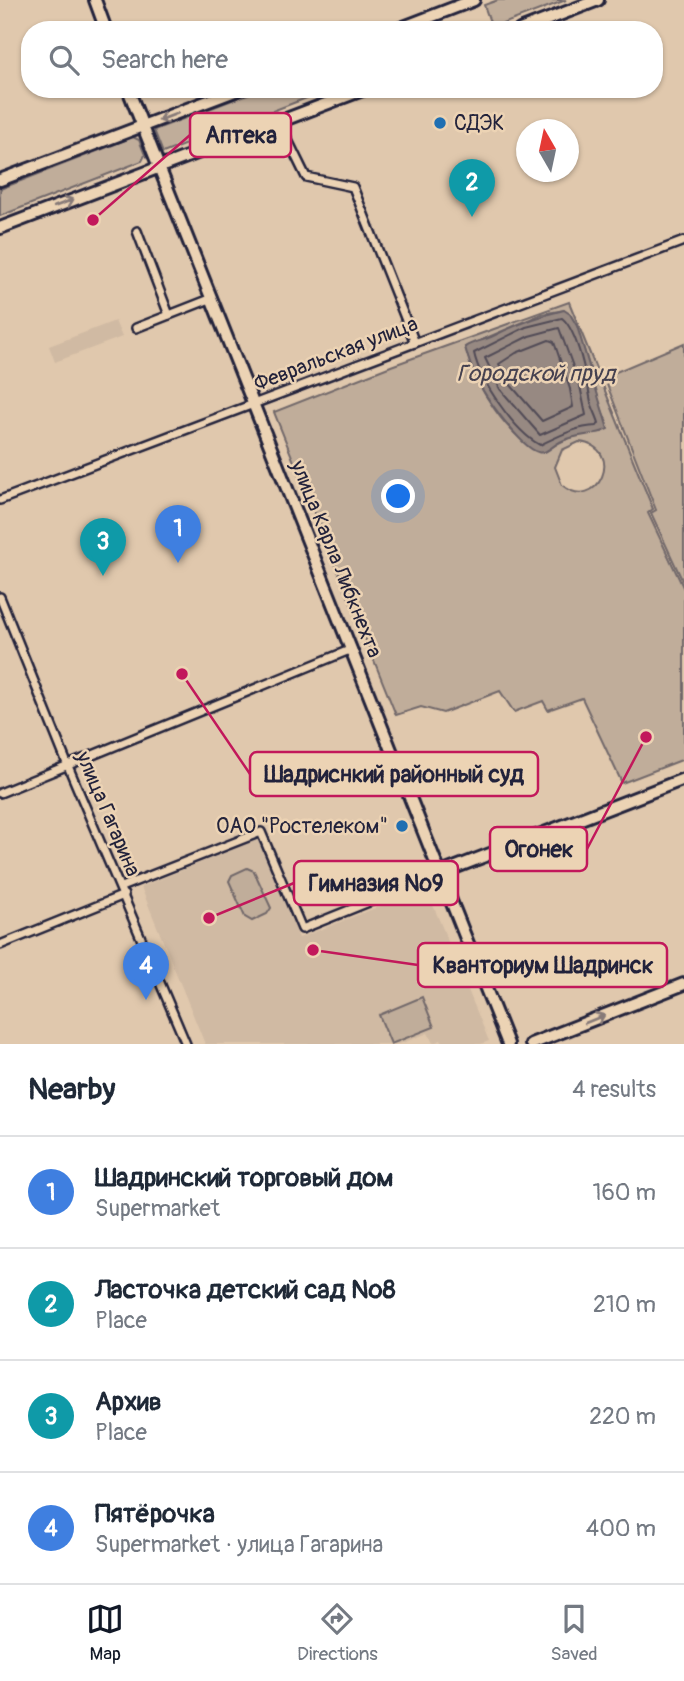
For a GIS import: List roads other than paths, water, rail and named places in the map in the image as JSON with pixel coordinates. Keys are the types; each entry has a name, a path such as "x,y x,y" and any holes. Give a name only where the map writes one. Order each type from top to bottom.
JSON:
{"street":[{"path":"94,0 102,21"},
{"path":"543,21 598,0"},
{"path":"418,21 468,1"},
{"name":"улица Карла Либкнехта","path":"131,98 508,1044"},
{"path":"0,180 216,98"},
{"path":"0,228 342,98"},
{"path":"279,122 306,177 353,187 415,343"},
{"path":"137,231 169,315"},
{"name":"Февральская улица","path":"0,500 684,241"},
{"path":"136,328 210,299"},
{"name":"улица Гагарина","path":"0,597 68,766 186,1044"},
{"path":"0,793 352,649"},
{"path":"121,887 261,832 302,929 684,779"},
{"path":"0,945 124,895"},
{"path":"531,1044 684,984"}],"water":[{"name":"Городской пруд","path":"564,310 570,314 577,326 608,429 559,442 541,453 522,441 495,408 476,378 465,347 527,321"}],"place":[{"name":"СДЭК","path":"440,123"},
{"name":"Ласточка детский сад №8","path":"472,217"},
{"name":"Аптека","path":"93,220"},
{"name":"Шадринский торговый дом","path":"178,563"},
{"name":"Архив","path":"103,576"},
{"name":"Шадриснкий районный суд","path":"182,674"},
{"name":"Огонек","path":"646,737"},
{"name":"ОАО \"Ростелеком\"","path":"402,826"},
{"name":"Гимназия №9","path":"209,918"},
{"name":"Кванториум Шадринск","path":"313,950"},
{"name":"Пятёрочка","path":"146,1000"}]}
